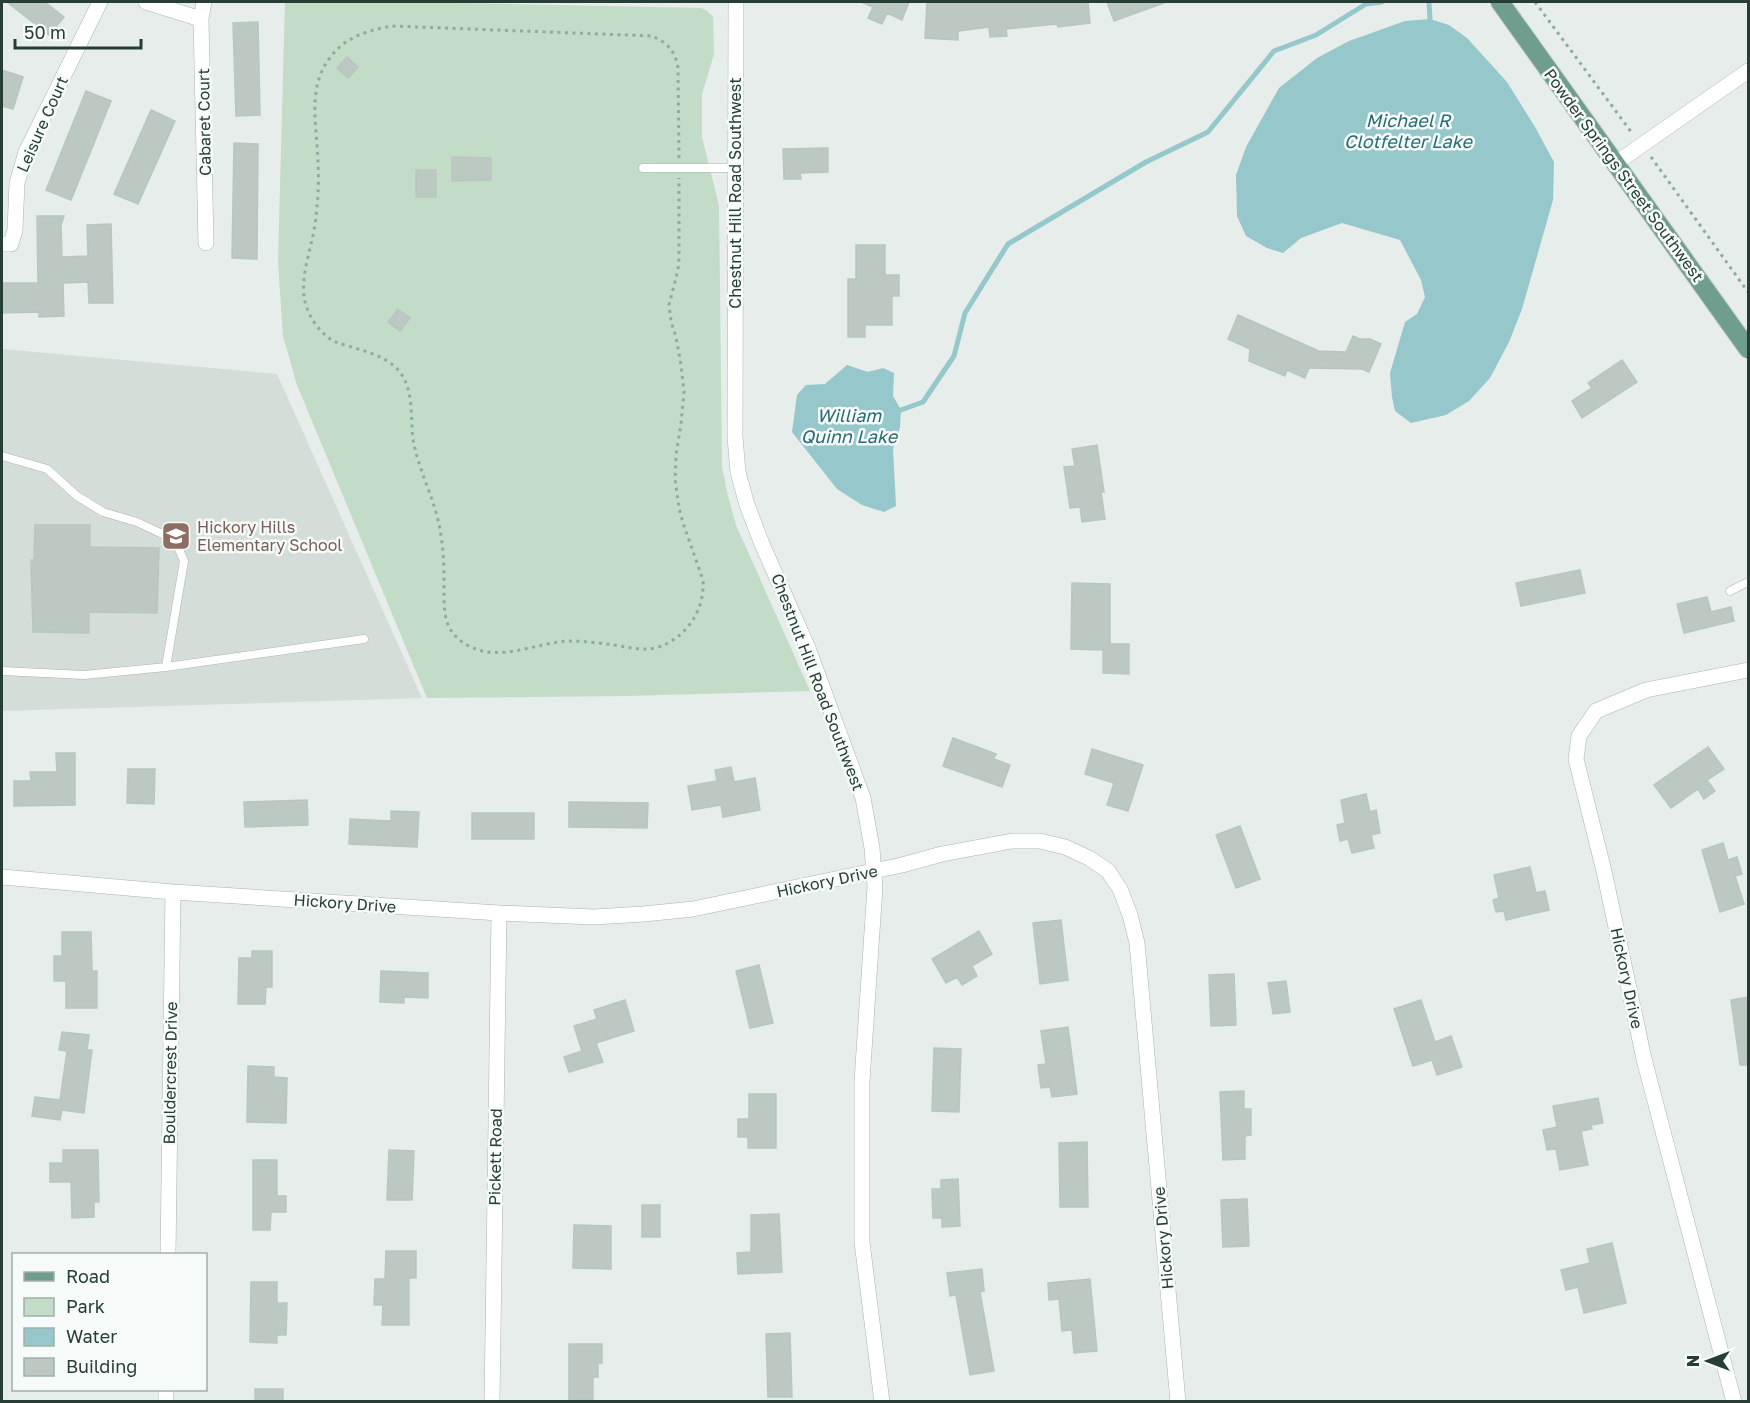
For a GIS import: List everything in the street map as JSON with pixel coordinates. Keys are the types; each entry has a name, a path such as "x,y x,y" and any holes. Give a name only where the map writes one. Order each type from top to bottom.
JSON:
{"main road":[{"name":"Powder Springs Street Southwest","path":"1500,2 1749,349"}],"street":[{"name":"Leisure Court","path":"2,244 11,244 15,230 17,183 26,152 100,2"},
{"path":"146,2 201,19"},
{"name":"Cabaret Court","path":"204,2 201,19 206,243"},
{"name":"Chestnut Hill Road Southwest","path":"736,2 735,437 738,472 747,506 808,648 863,798 874,871 875,887 862,1081 862,1242 882,1401"},
{"path":"1616,163 1747,75"},
{"name":"Hickory Drive","path":"1734,1401 1644,1059 1604,871 1576,759 1578,736 1596,711 1646,690 1749,670"},
{"name":"Hickory Drive","path":"2,877 173,892 594,917 684,910 1012,841 1040,841 1065,847 1089,858 1108,871 1120,889 1137,943 1178,1401"},
{"name":"Bouldercrest Drive","path":"168,1253 173,892"},
{"name":"Pickett Road","path":"492,1401 500,913"}],"lane":[{"path":"643,168 736,168"},
{"path":"2,456 46,469 77,496 103,512 137,522 176,540 184,561 166,667"},
{"path":"1730,591 1749,582"},
{"path":"2,671 84,675 166,667 364,639"}],"path":[{"path":"679,157 676,57 662,40 652,36 392,26 368,31 345,42 328,59 323,68 316,92 318,193 316,219 304,284 306,305 315,323 326,336 333,341 383,359 400,372 406,384 411,403 414,445 438,517 442,538 444,609 447,623 455,636 472,648 492,652 568,641 638,649 652,648 677,637 694,620 704,590 703,580 679,508 675,479 684,392 669,305 679,263 679,180"}],"shaded area":[{"name":"Hickory Hills Elementary School","path":"2,349 277,374 422,698 2,711"}],"green space":[{"path":"285,2 701,8 713,17 714,54 702,94 702,137 719,206 722,467 736,525 810,691 427,698 297,385 283,336 278,262"}],"water":[{"name":"Michael R Clotfelter Lake","path":"1430,19 1449,25 1467,38 1507,82 1554,162 1553,200 1522,309 1509,342 1490,378 1469,401 1446,415 1411,423 1395,411 1390,373 1405,322 1417,314 1425,297 1421,280 1400,240 1342,223 1301,238 1283,253 1267,248 1246,236 1237,216 1236,175 1246,147 1279,88 1317,58 1349,41 1405,21"},
{"name":"William Quinn Lake","path":"847,365 868,372 883,368 894,373 893,396 901,410 900,427 893,449 896,506 884,512 862,505 837,489 792,432 797,395 806,385 825,384"}],"building":[{"path":"7,2 45,2 64,17 49,35"},
{"path":"861,2 909,2 902,20 887,13 882,24 868,18 873,7"},
{"path":"927,2 1088,2 1090,23 1006,29 1007,36 990,37 989,27 958,31 958,40 925,38"},
{"path":"1107,2 1164,2 1164,3 1114,21"},
{"path":"258,22 260,115 236,116 233,23"},
{"path":"347,57 358,67 348,78 337,68"},
{"path":"2,70 23,77 13,109 2,106"},
{"path":"86,91 111,101 71,200 46,190"},
{"path":"151,110 175,121 138,204 114,194"},
{"path":"234,143 258,144 257,259 232,258"},
{"path":"828,148 828,172 800,173 801,179 784,179 783,149"},
{"path":"452,157 491,158 491,180 452,181"},
{"path":"416,170 436,170 436,197 416,197"},
{"path":"37,216 64,216 61,225 62,257 88,256 87,225 111,224 113,303 89,303 88,282 63,283 64,316 39,317 39,312 2,313 2,283 38,283"},
{"path":"856,245 885,245 885,275 899,275 899,296 892,296 892,325 865,325 865,337 848,337 848,279 856,279"},
{"path":"398,309 410,318 400,331 388,322"},
{"path":"1238,315 1319,351 1346,352 1353,336 1381,344 1369,372 1362,369 1309,368 1305,378 1287,370 1285,376 1249,361 1250,349 1228,339"},
{"path":"1622,360 1637,382 1582,418 1572,401 1592,388 1588,383"},
{"path":"1097,445 1104,492 1101,492 1105,519 1082,522 1080,507 1070,508 1064,467 1075,466 1072,449"},
{"path":"35,525 90,525 90,547 159,548 157,613 89,612 89,633 33,632 31,560 34,560"},
{"path":"1580,570 1585,593 1521,606 1516,583"},
{"path":"1072,583 1110,584 1110,644 1129,644 1129,674 1103,673 1103,650 1071,649"},
{"path":"1707,597 1711,612 1731,607 1734,621 1684,633 1677,604"},
{"path":"953,738 996,754 994,759 1010,765 1002,787 943,766"},
{"path":"1708,747 1724,769 1707,780 1715,791 1704,799 1698,789 1671,808 1654,785"},
{"path":"1092,749 1143,765 1128,811 1107,805 1114,783 1085,774"},
{"path":"56,753 75,753 75,805 14,806 14,781 31,781 30,772 57,772"},
{"path":"731,767 734,782 755,778 760,810 723,817 721,805 692,810 688,786 717,781 715,770"},
{"path":"128,769 155,769 154,804 127,803"},
{"path":"1366,794 1370,812 1376,810 1380,833 1371,835 1374,848 1352,853 1348,839 1340,841 1337,825 1345,823 1341,800"},
{"path":"307,800 308,825 245,827 244,802"},
{"path":"569,802 648,803 647,828 569,827"},
{"path":"391,811 419,812 417,847 349,844 350,819 391,821"},
{"path":"472,813 534,813 534,839 472,839"},
{"path":"1240,826 1260,879 1236,888 1216,835"},
{"path":"1723,843 1728,860 1737,857 1742,874 1735,876 1744,904 1720,912 1702,850"},
{"path":"1530,867 1536,893 1545,891 1549,910 1506,920 1504,911 1496,912 1493,900 1499,898 1494,875"},
{"path":"1061,920 1068,980 1040,984 1033,923"},
{"path":"979,931 992,954 972,966 977,976 962,985 957,977 946,983 932,959"},
{"path":"62,932 91,932 92,971 97,971 97,1008 66,1008 66,981 54,981 54,956 62,956"},
{"path":"252,951 272,951 272,987 266,987 265,1004 238,1004 239,958 252,958"},
{"path":"759,965 773,1023 750,1028 736,971"},
{"path":"381,971 428,973 428,998 404,997 404,1003 380,1002"},
{"path":"1234,974 1236,1025 1211,1026 1209,975"},
{"path":"1286,981 1290,1012 1273,1014 1268,983"},
{"path":"1749,997 1749,1065 1740,1065 1731,1000"},
{"path":"625,1000 634,1031 596,1043 603,1062 569,1072 564,1057 582,1051 574,1026 597,1019 594,1010"},
{"path":"1421,1000 1435,1042 1451,1036 1462,1067 1437,1075 1432,1060 1413,1066 1394,1009"},
{"path":"1068,1027 1077,1094 1052,1097 1050,1087 1041,1088 1038,1065 1046,1064 1041,1031"},
{"path":"62,1032 89,1035 87,1050 92,1050 84,1113 62,1110 60,1120 32,1116 35,1097 60,1100 67,1051 59,1050"},
{"path":"934,1048 961,1049 959,1112 932,1111"},
{"path":"248,1066 274,1067 274,1077 287,1078 286,1123 247,1122"},
{"path":"1244,1091 1244,1109 1251,1109 1251,1135 1245,1136 1245,1159 1223,1160 1220,1092"},
{"path":"749,1094 776,1094 776,1148 748,1148 748,1137 738,1137 738,1119 749,1119"},
{"path":"1598,1098 1603,1123 1591,1125 1592,1129 1581,1131 1588,1165 1560,1170 1556,1149 1547,1150 1543,1130 1557,1127 1553,1106"},
{"path":"1087,1142 1088,1207 1060,1207 1059,1143"},
{"path":"63,1150 98,1150 99,1202 94,1202 94,1217 72,1218 71,1182 50,1182 50,1163 63,1163"},
{"path":"389,1150 414,1151 412,1200 387,1200"},
{"path":"253,1160 277,1160 277,1196 286,1196 286,1212 271,1212 270,1230 253,1230"},
{"path":"958,1179 960,1226 942,1227 942,1218 933,1218 932,1189 941,1189 941,1180"},
{"path":"1247,1199 1249,1246 1223,1247 1221,1200"},
{"path":"642,1205 660,1205 660,1237 642,1237"},
{"path":"779,1214 782,1272 738,1274 737,1253 751,1252 751,1215"},
{"path":"574,1225 611,1226 611,1269 573,1268"},
{"path":"1612,1243 1626,1303 1584,1313 1578,1287 1566,1290 1561,1270 1590,1263 1587,1249"},
{"path":"386,1251 416,1251 416,1278 409,1278 409,1325 382,1325 383,1305 374,1305 375,1279 385,1279"},
{"path":"982,1269 984,1291 980,1292 994,1371 970,1375 956,1295 950,1296 947,1273"},
{"path":"1090,1279 1097,1351 1074,1353 1072,1330 1062,1331 1059,1299 1049,1300 1048,1283"},
{"path":"251,1282 277,1282 277,1303 287,1303 286,1335 277,1335 277,1343 250,1342"},
{"path":"790,1333 792,1397 768,1397 766,1334"},
{"path":"569,1344 602,1344 602,1363 598,1363 598,1377 593,1377 593,1400 569,1400"},
{"path":"255,1389 283,1389 283,1401 255,1401"}],"waterway":[{"path":"901,410 923,402 954,356 965,313 1008,244 1146,162 1208,132 1274,51 1316,35 1366,4 1382,2"},
{"path":"1429,2 1430,19"}],"place":[{"name":"Hickory Hills Elementary School","path":"176,536"}]}
